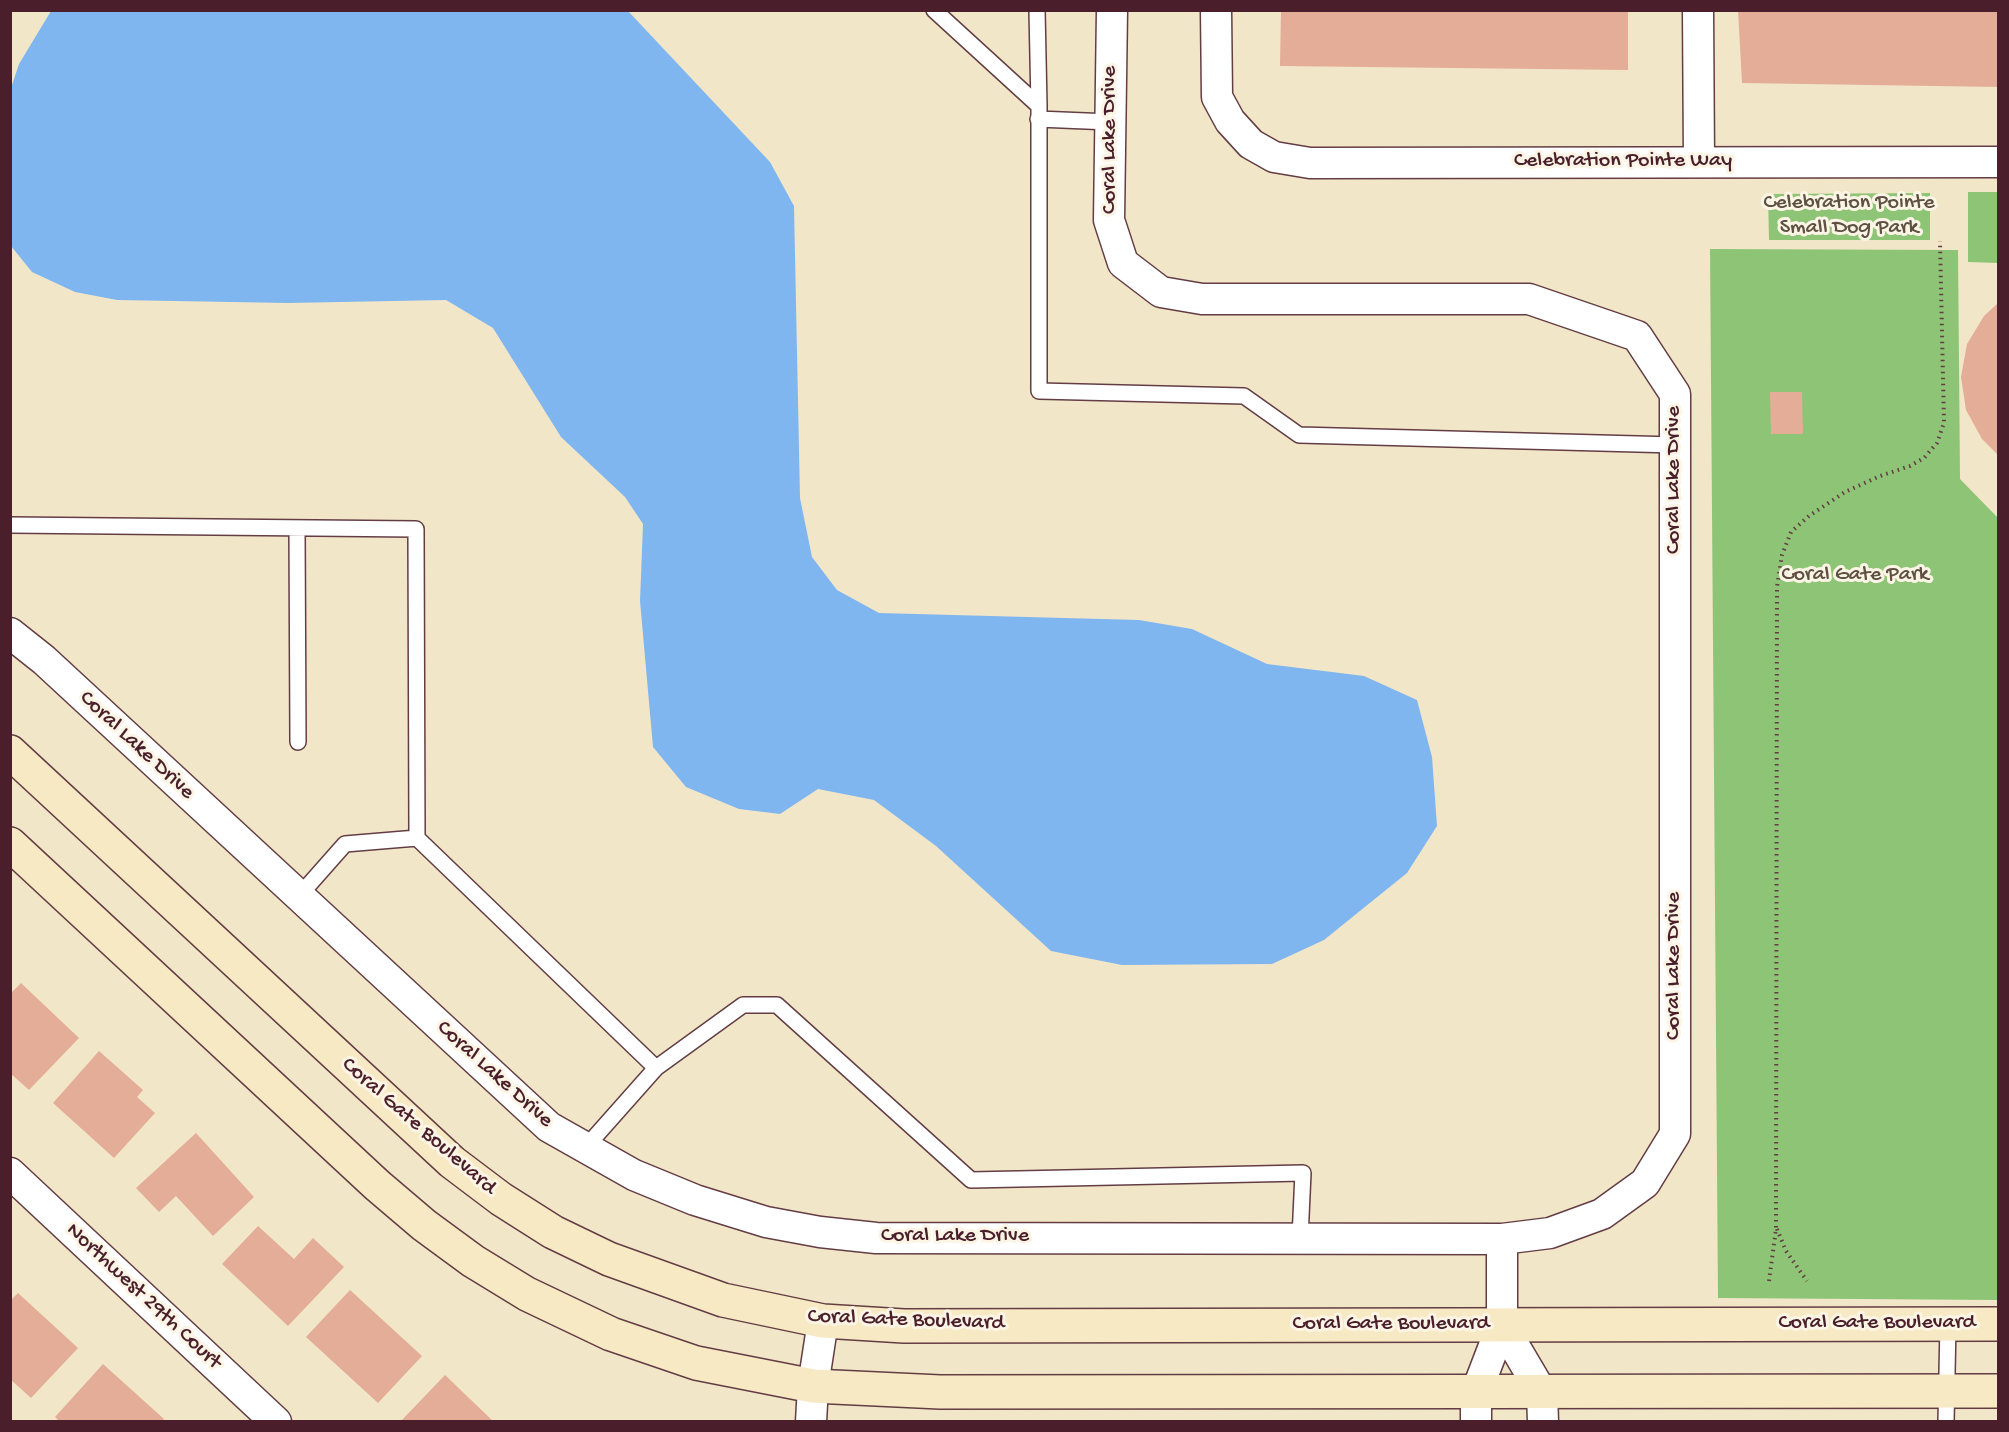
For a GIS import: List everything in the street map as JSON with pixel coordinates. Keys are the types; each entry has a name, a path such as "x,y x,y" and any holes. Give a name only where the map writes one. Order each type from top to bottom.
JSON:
{"street":[{"name":"Coral Lake Drive","path":"10,633 44,660 549,1127 634,1174 695,1200 766,1222 820,1232 876,1238 1502,1239 1550,1233 1602,1214 1645,1184 1675,1134 1675,394 1637,336 1529,299 1202,299 1161,291 1124,263 1109,220 1112,10"},
{"name":"Celebration Pointe Way","path":"1216,10 1217,97 1230,121 1251,144 1274,156 1310,163 1998,162"},
{"path":"1698,10 1699,162"},
{"name":"Coral Gate Boulevard","path":"10,752 452,1162 553,1232 609,1259 723,1300 823,1321 904,1326 1998,1324"},
{"path":"10,844 377,1185 473,1261 528,1294 611,1334 696,1363 813,1386 940,1392 1476,1407 1947,1407 1998,1391"},
{"name":"Northwest 29th Court","path":"10,1173 276,1422"},
{"path":"1476,1407 1502,1325 1502,1239"},
{"path":"811,1422 813,1386 823,1321"},
{"path":"1502,1325 1543,1407"}],"lane":[{"path":"934,10 1039,112 1110,122"},
{"path":"1037,10 1039,391 1244,396 1299,435 1675,446"},
{"path":"10,525 416,529 417,838 656,1068"},
{"path":"297,528 298,742"},
{"path":"299,896 345,844 417,838"},
{"path":"585,1148 656,1068 743,1005 777,1005 971,1180 1303,1173 1299,1238"},
{"path":"1947,1407 1948,1324"}],"path":[{"path":"1769,1281 1776,1229 1777,587 1782,555 1791,532 1809,516 1845,492 1910,466 1924,458 1937,443 1944,423 1940,241"},
{"path":"1776,1229 1786,1251 1807,1281"}],"green space":[{"path":"1968,192 1998,192 1998,263 1968,262"},
{"name":"Celebration Pointe Small Dog Park","path":"1930,193 1930,240 1769,240 1768,194"},
{"name":"Coral Gate Park","path":"1710,249 1958,250 1960,479 1998,518 1998,1300 1718,1298"}],"water":[{"path":"51,11 628,11 770,162 794,206 800,498 812,557 837,590 879,613 1139,620 1192,629 1267,664 1364,676 1417,700 1432,757 1437,826 1407,873 1324,940 1272,964 1122,965 1051,951 936,846 874,800 818,789 780,814 739,809 686,787 653,747 640,601 643,524 625,497 561,437 493,328 446,300 288,303 117,300 75,292 32,272 11,246 11,88 19,64"}],"building":[{"path":"1281,10 1628,10 1628,70 1280,66"},
{"path":"1738,10 1998,10 1998,87 1742,83"},
{"path":"1998,303 1998,455 1982,439 1966,410 1961,377 1967,344 1984,316"},
{"path":"1770,392 1802,392 1803,434 1771,434"},
{"path":"21,983 79,1038 29,1090 10,1073 10,994"},
{"path":"99,1051 143,1090 137,1097 155,1113 114,1158 53,1103"},
{"path":"196,1133 254,1197 213,1236 176,1196 159,1212 136,1188"},
{"path":"258,1226 294,1259 313,1238 344,1267 288,1326 222,1264"},
{"path":"350,1290 422,1356 378,1403 306,1337"},
{"path":"18,1293 78,1348 31,1398 10,1379 10,1301"},
{"path":"103,1364 164,1419 161,1422 60,1422 55,1417"},
{"path":"445,1375 494,1422 400,1422"}]}
